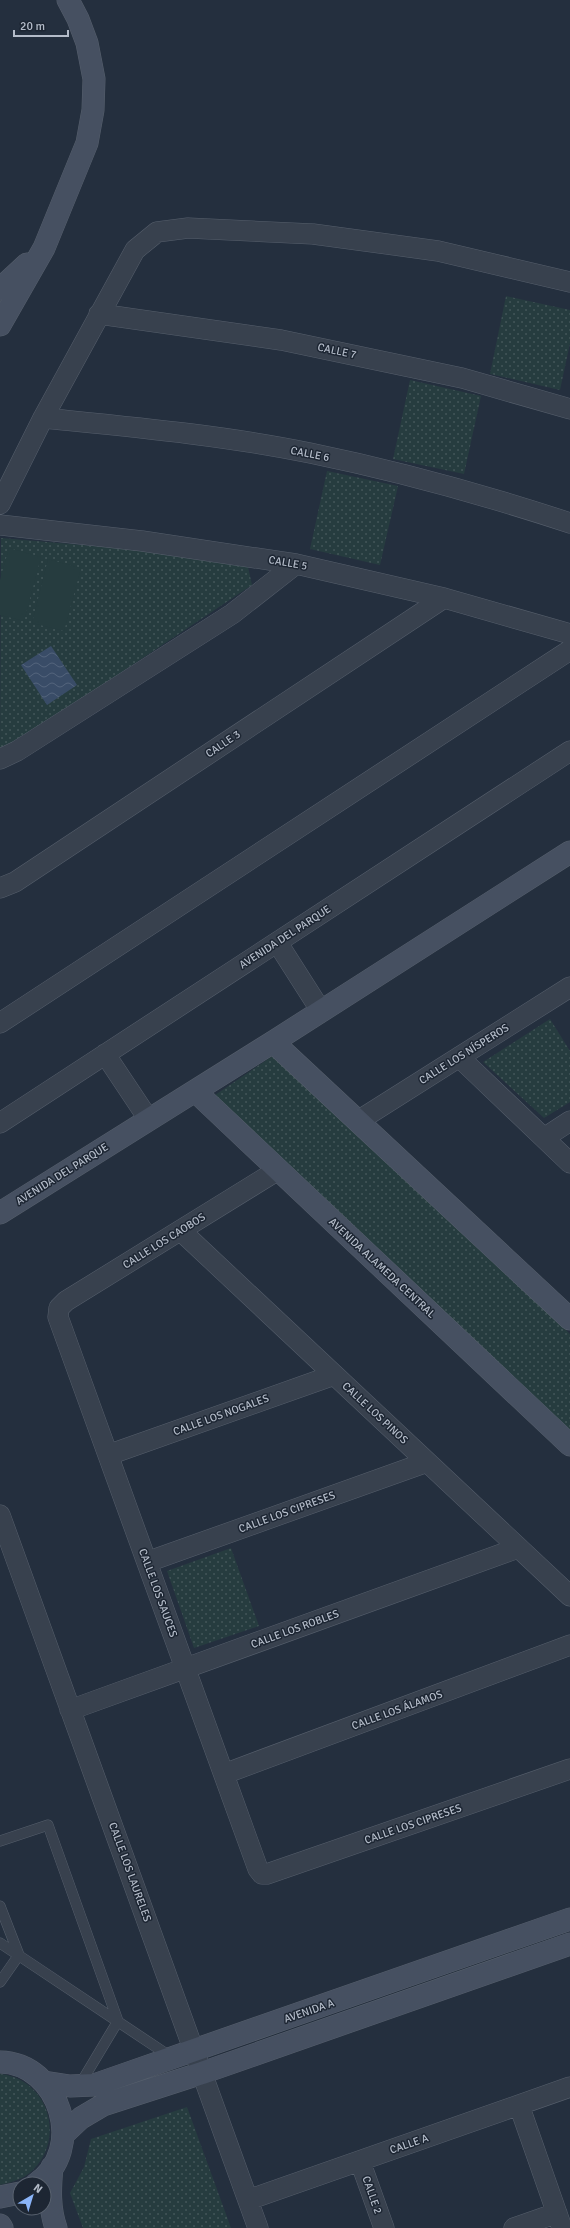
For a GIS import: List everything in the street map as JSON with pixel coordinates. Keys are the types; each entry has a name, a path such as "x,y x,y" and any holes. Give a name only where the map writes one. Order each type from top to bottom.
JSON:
{"street":[{"path":"0,325 44,248 87,142 93,110 94,79 87,43 78,19 68,0"},
{"path":"0,504 43,418 135,250 157,232 188,228 314,234 438,251 570,282"},
{"path":"0,289 44,248"},
{"name":"CALLE 7","path":"99,314 281,340 462,378 570,409"},
{"name":"CALLE 6","path":"43,418 176,431 309,453 440,484 570,523"},
{"name":"CALLE 5","path":"0,525 142,540 296,564 444,598 570,634"},
{"path":"0,759 17,751 232,614 296,564"},
{"name":"CALLE 3","path":"0,888 15,882 444,598"},
{"path":"0,1023 570,650"},
{"name":"AVENIDA DEL PARQUE","path":"0,1123 570,751"},
{"name":"AVENIDA DEL PARQUE","path":"0,1213 273,1042 570,852"},
{"path":"278,942 321,1011"},
{"name":"CALLE LOS NÍSPEROS","path":"358,1121 570,987"},
{"path":"273,1042 570,1319"},
{"path":"105,1054 149,1120"},
{"path":"459,1057 570,1163"},
{"name":"AVENIDA ALAMEDA CENTRAL","path":"194,1091 570,1445"},
{"path":"544,1138 570,1121"},
{"name":"CALLE LOS CAOBOS","path":"58,1317 59,1308 66,1301 278,1170"},
{"name":"CALLE LOS PINOS","path":"181,1231 570,1596"},
{"name":"CALLE LOS SAUCES","path":"58,1317 258,1869"},
{"name":"CALLE LOS NOGALES","path":"108,1455 334,1375"},
{"name":"CALLE LOS CIPRESES","path":"147,1562 427,1462"},
{"name":"CALLE LOS LAURELES","path":"0,1515 70,1710 196,2051 202,2073 258,2228"},
{"name":"CALLE LOS ROBLES","path":"70,1710 518,1548"},
{"name":"CALLE LOS ÁLAMOS","path":"224,1774 570,1645"},
{"name":"CALLE LOS CIPRESES","path":"258,1869 262,1874 267,1874 570,1769"},
{"name":"AVENIDA A","path":"44,2082 79,2086 94,2085 196,2051 570,1919"},
{"name":"AVENIDA A","path":"64,2134 81,2118 103,2105 202,2073 570,1944"},
{"path":"0,2046 44,2082 56,2097 62,2115 64,2134 60,2151 52,2167 44,2176"},
{"path":"0,2062 25,2068"},
{"name":"CALLE A","path":"248,2200 570,2087"},
{"path":"514,2228 559,2221 518,2106"},
{"name":"CALLE 2","path":"360,2161 384,2228"},
{"path":"52,2167 50,2191 52,2216 56,2228"},
{"path":"0,2197 12,2195"}],"lane":[{"path":"0,1841 48,1825 118,2021"},
{"path":"0,1906 19,1955"},
{"path":"0,1943 174,2058"},
{"path":"0,1982 19,1955"},
{"path":"79,2086 118,2021"}],"green space":[{"path":"506,296 570,310 570,343 560,390 490,374"},
{"path":"410,380 481,396 464,474 393,459"},
{"path":"327,471 398,486 380,565 310,549"},
{"path":"1,538 129,549 237,562 248,567 252,585 92,692 0,750"},
{"path":"9,548 41,557 24,621 0,615 0,580"},
{"path":"48,559 81,568 64,631 32,623"},
{"path":"550,1019 570,1051 570,1102 544,1118 483,1062"},
{"path":"274,1055 570,1334 570,1431 215,1095"},
{"path":"231,1548 259,1626 194,1648 167,1571"},
{"path":"0,2074 17,2078 30,2086 40,2098 47,2112 50,2126 49,2142 43,2157 33,2170 25,2176 12,2176 12,2181 0,2185"},
{"path":"187,2107 231,2228 83,2228 70,2193 84,2167 91,2139"}],"water":[{"path":"51,646 77,685 47,705 21,665"}]}
